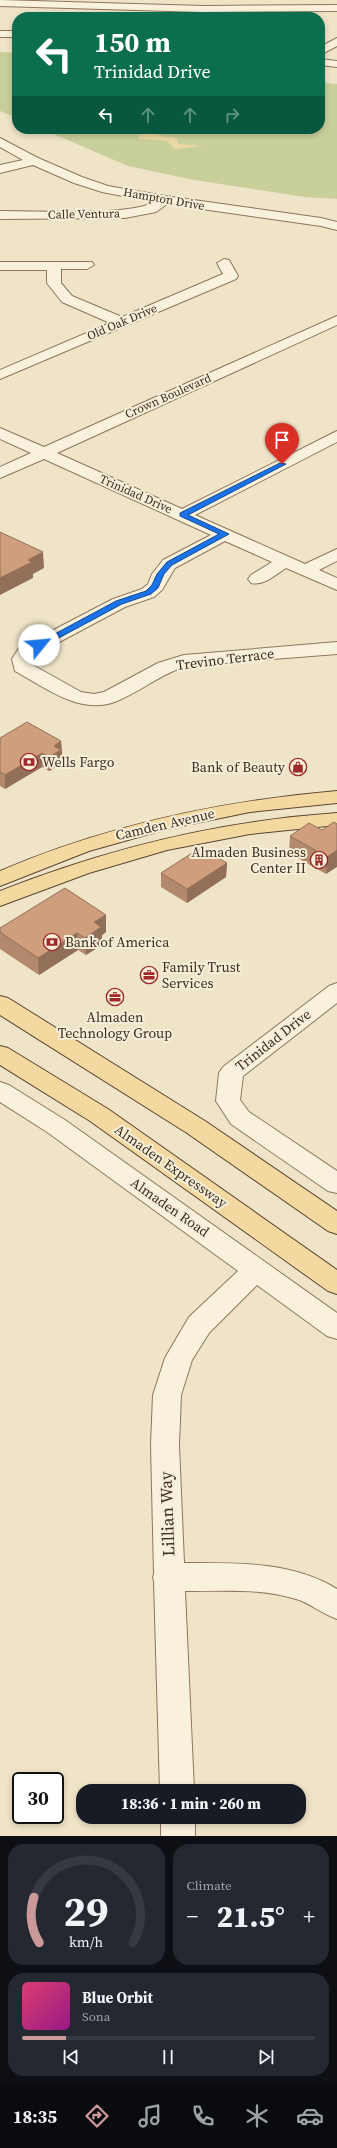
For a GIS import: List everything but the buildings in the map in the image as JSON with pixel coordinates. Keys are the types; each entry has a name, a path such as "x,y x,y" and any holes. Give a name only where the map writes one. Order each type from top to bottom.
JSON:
{"main road":[{"name":"Camden Avenue","path":"0,879 59,854 141,827 219,811 337,797"},
{"name":"Camden Avenue","path":"0,899 72,871 172,842 261,827 337,819"},
{"path":"0,1004 196,1127 337,1224"},
{"name":"Almaden Expressway","path":"0,1054 99,1115 337,1284"}],"street":[{"path":"0,3 203,4 337,8"},
{"path":"0,34 12,34"},
{"path":"325,49 337,41"},
{"path":"325,63 337,64"},
{"name":"Hampton Drive","path":"0,142 34,161 78,180 106,189 165,200 321,222 337,226"},
{"path":"0,169 34,161"},
{"name":"Calle Ventura","path":"0,215 125,214 150,209 165,200"},
{"name":"Old Oak Drive","path":"0,375 231,276 224,263"},
{"path":"0,266 87,265"},
{"path":"54,266 54,284 67,299 121,322"},
{"name":"Crown Boulevard","path":"0,473 337,320"},
{"name":"Trinidad Drive","path":"0,433 337,584"},
{"path":"182,515 337,436"},
{"name":"Trevino Terrace","path":"225,534 170,564 161,574 156,586 148,592 119,602 26,652 21,659 22,667 76,697 94,700 110,697 165,667 184,661 337,648"},
{"path":"306,570 337,554"},
{"path":"257,579 286,561"},
{"name":"Trinidad Drive","path":"337,991 231,1072 228,1101 240,1118 337,1184"},
{"name":"Almaden Road","path":"0,1091 56,1126 257,1269 337,1328"},
{"name":"Lillian Way","path":"177,1784 168,1577 165,1445 167,1395 179,1358 199,1325 257,1269"},
{"path":"168,1577 262,1577 289,1582 311,1589 337,1605"},
{"path":"178,1824 178,1836"}],"green space":[{"path":"0,52 12,53 12,116 0,111"},
{"path":"325,83 337,84 337,199 305,197 194,180 128,166 54,134 325,134"}],"sand":[{"path":"142,134 156,134 177,138 178,144 203,146 175,149 167,141 140,139 138,136"}],"place":[{"name":"Wells Fargo","path":"29,762"},
{"name":"Bank of Beauty","path":"298,767"},
{"name":"Almaden Business Center II","path":"319,860"},
{"name":"Bank of America","path":"52,942"},
{"name":"Family Trust Services","path":"149,975"},
{"name":"Almaden Technology Group","path":"115,997"}],"route":[{"path":"39,645 119,602 148,592 156,586 161,574 170,564 225,534 182,515 282,464"}]}
